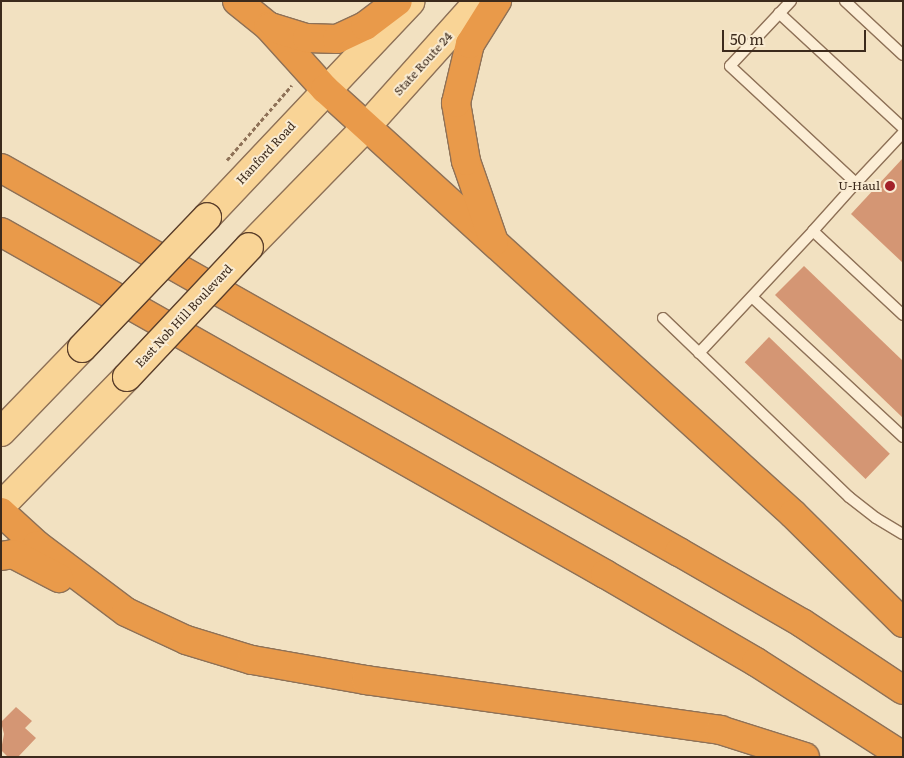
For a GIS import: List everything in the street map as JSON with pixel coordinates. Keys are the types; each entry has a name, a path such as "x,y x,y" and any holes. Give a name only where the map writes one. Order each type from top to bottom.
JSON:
{"highway":[{"path":"237,1 268,26 325,89 366,127 495,246 793,514 903,623"},
{"path":"268,26 306,38 337,39 365,26 398,1"},
{"path":"495,246 466,161 456,103 470,44 498,1"},
{"path":"1,168 679,552 802,624 903,690"},
{"path":"1,232 622,583 756,662 903,756"},
{"path":"1,512 38,546 126,612"},
{"path":"1,556 13,554 126,612 186,640 252,660 366,680 720,730 805,757"}],"main road":[{"path":"325,89 411,1"},
{"name":"State Route 24","path":"366,127 479,1"},
{"name":"Hanford Road","path":"1,432 207,217 325,89"},
{"name":"East Nob Hill Boulevard","path":"1,506 366,127"}],"lane":[{"path":"791,1 730,66 856,183"},
{"path":"845,1 903,55"},
{"path":"780,14 903,128"},
{"path":"699,353 903,133"},
{"path":"813,231 903,315"},
{"path":"752,297 903,437"},
{"path":"663,318 849,497 876,518 903,534"}],"path":[{"path":"225,162 307,69"}],"building":[{"name":"U-Haul","path":"903,158 903,263 851,214"},
{"path":"804,266 903,361 903,418 775,295"},
{"path":"769,337 890,454 866,479 745,362"},
{"path":"16,707 32,721 25,728 36,738 18,757 8,757 1,750 4,734 1,722"}],"place":[{"name":"U-Haul","path":"890,186"}]}
